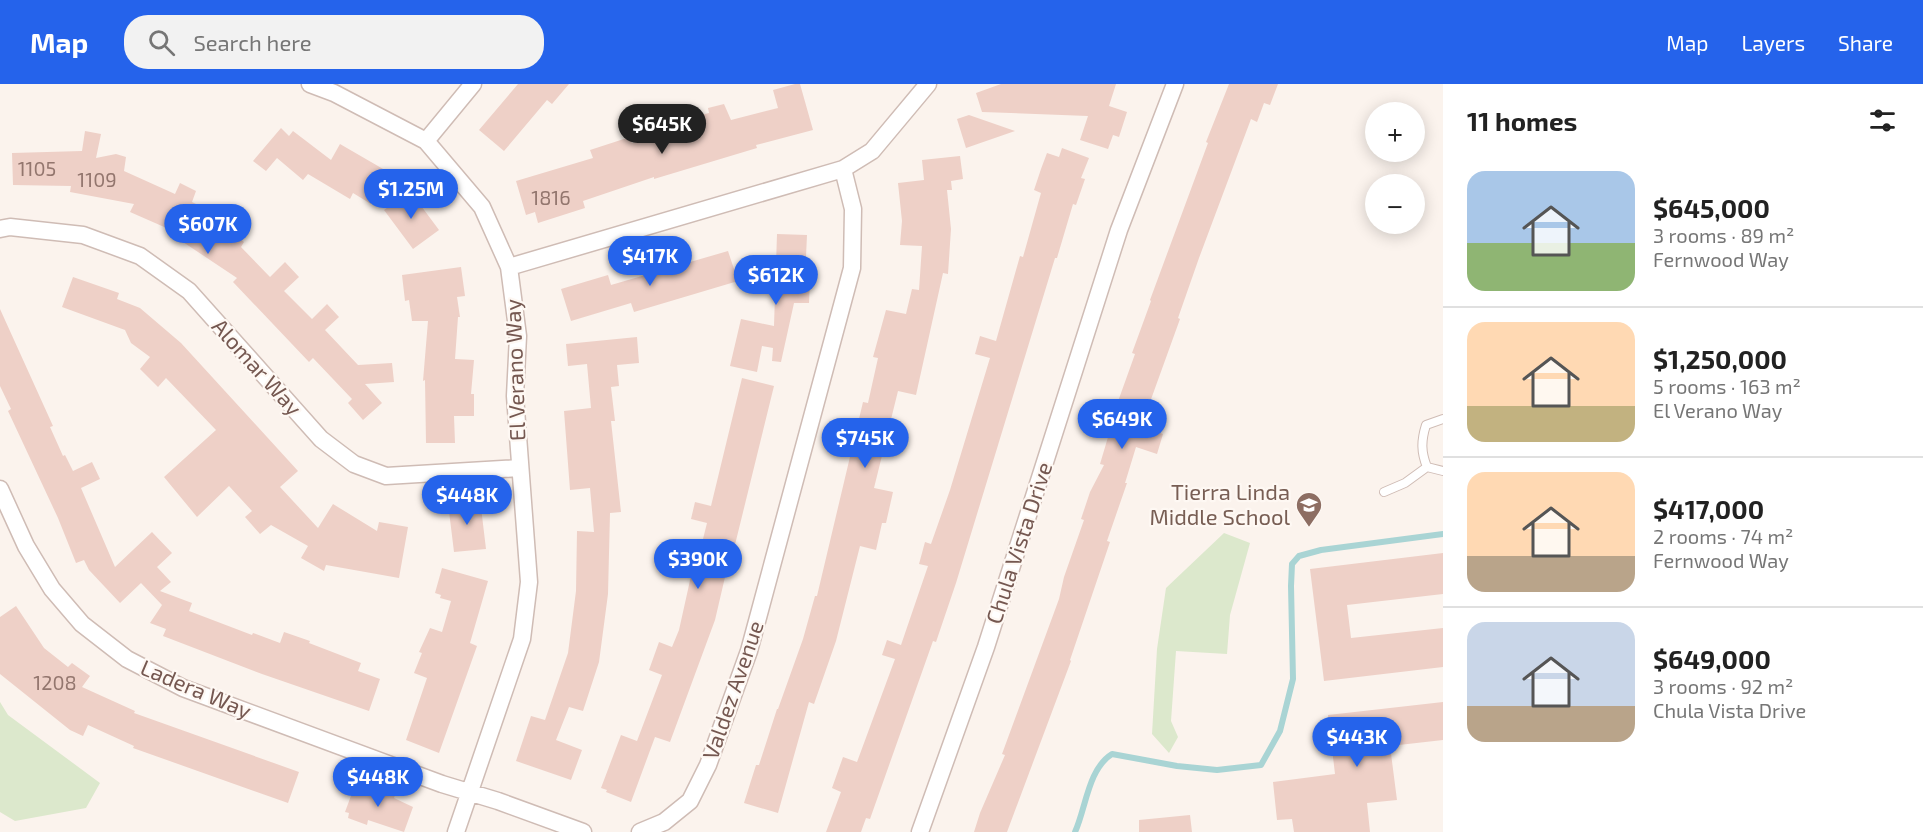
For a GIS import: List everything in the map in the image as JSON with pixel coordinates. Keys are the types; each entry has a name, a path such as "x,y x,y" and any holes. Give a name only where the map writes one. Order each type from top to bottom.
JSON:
{"street":[{"path":"310,84 334,93 426,141 473,84"},
{"path":"509,267 843,169 872,151 928,84"},
{"name":"Chula Vista Drive","path":"920,832 986,647 1119,230 1175,84"},
{"name":"El Verano Way","path":"426,141 482,207 509,267 518,336 515,396 529,582 522,639 456,832"},
{"name":"Valdez Avenue","path":"640,832 664,822 690,801 708,765 749,651 852,268 853,209 843,169"},
{"name":"Alomar Way","path":"0,229 10,227 83,236 140,256 189,291 321,439 354,464 386,476 519,468"},
{"name":"Ladera Way","path":"0,489 26,546 52,589 82,624 128,659 183,688 469,792"},
{"path":"469,792 583,832"}],"lane":[{"path":"1427,467 1422,453 1422,439 1426,425 1443,419"},
{"path":"1427,467 1443,471"},
{"path":"1384,492 1405,483 1427,467"}],"green space":[{"path":"1224,533 1250,543 1230,615 1227,654 1176,651 1171,721 1178,737 1169,753 1152,734 1157,649 1166,588"},
{"path":"0,702 8,715 100,783 86,808 15,821 0,812"}],"building":[{"path":"518,84 569,84 552,104 547,100 504,151 479,130"},
{"path":"800,84 813,130 756,145 757,148 654,179 654,177 583,201 585,208 538,223 535,212 526,215 516,181 593,158 590,150 630,137 632,143 667,132 669,140 701,130 697,116 709,113 708,108 724,104 731,120 778,108 773,90"},
{"path":"1001,84 1116,84 1109,106 1127,112 1119,137 1113,135 1108,149 1080,140 1088,116 982,112 976,93"},
{"path":"1229,84 1278,84 1270,105 1264,103 1257,122 1251,119 1199,258 1178,318 1180,319 1141,427 1163,434 1157,454 1136,447 1125,483 1127,483 1107,541 1110,542 1071,661 1007,832 974,832 1005,755 1002,754 1059,599 1064,577 1084,520 1081,519 1090,492 1104,465 1100,464 1116,407 1135,354 1132,353 1208,143 1206,142"},
{"path":"969,115 1015,131 966,148 957,119"},
{"path":"281,128 289,136 293,131 331,160 340,144 390,173 371,204 353,193 350,199 308,174 303,180 277,158 266,171 253,161"},
{"path":"85,131 101,134 96,158 116,154 126,157 124,171 175,194 180,183 196,191 192,202 196,204 195,206 244,242 241,247 270,277 285,262 299,277 284,291 312,319 327,304 339,317 325,330 358,365 392,363 394,382 365,384 382,403 363,420 348,403 352,399 313,358 309,362 233,282 237,278 183,242 187,237 130,212 134,204 70,192 71,186 13,185 12,153 82,151"},
{"path":"1062,148 1089,158 1081,178 1085,179 1076,205 1073,204 1057,258 1055,258 936,642 933,641 870,819 866,818 861,832 826,832 841,792 832,788 843,757 857,762 895,659 882,655 887,640 901,645 928,566 919,564 925,542 931,544 990,358 975,354 980,336 996,341 1041,193 1034,190 1041,169 1047,153 1059,157"},
{"path":"960,156 963,179 951,181 952,190 947,190 951,229 948,274 943,273 916,395 898,391 874,488 893,492 886,523 882,523 876,550 860,546 836,641 814,704 809,702 778,813 744,803 803,639 815,596 817,596 863,402 868,403 878,358 873,357 886,310 906,314 912,289 919,290 922,246 900,245 902,221 898,183 924,180 922,160"},
{"path":"410,191 439,230 413,249 384,210"},
{"path":"777,234 807,235 805,278 810,278 809,303 794,303 781,362 772,361 773,348 762,346 757,372 730,366 741,319 774,326"},
{"path":"728,251 738,281 634,312 631,303 571,321 561,289 608,275 611,285"},
{"path":"461,267 465,296 457,297 460,317 458,317 455,359 474,360 471,394 474,394 474,416 454,416 455,443 426,443 425,380 423,381 428,321 412,321 409,300 405,301 402,275"},
{"path":"73,277 119,293 117,299 140,308 181,343 298,471 280,487 318,528 333,504 377,531 379,522 408,527 399,578 326,565 324,571 301,558 308,546 271,525 260,534 245,517 252,511 229,486 197,517 164,477 216,430 166,378 158,387 140,369 150,357 131,343 125,330 62,307"},
{"path":"0,309 53,426 50,427 63,456 65,455 73,471 92,462 100,479 81,488 115,567 152,532 172,553 157,567 171,582 160,591 192,603 189,611 252,635 253,633 280,643 284,632 361,663 358,671 380,679 369,711 262,674 163,636 166,629 150,623 162,605 141,583 120,603 89,570 84,560 76,563 58,518 8,411 11,409 0,386"},
{"path":"637,337 639,363 617,365 619,386 611,387 615,421 611,421 621,512 610,513 608,594 599,662 583,711 569,707 556,740 582,750 571,780 516,761 531,716 545,720 568,653 576,591 577,531 594,532 590,488 570,490 564,411 591,408 587,364 568,366 566,344"},
{"path":"742,378 774,386 731,561 729,560 715,620 670,742 655,737 631,802 601,788 621,735 637,741 662,675 649,670 659,642 672,647 679,630 693,567 696,567 707,523 691,519 695,502 711,506"},
{"path":"480,499 486,549 454,552 448,503"},
{"path":"1443,553 1443,594 1347,605 1351,638 1443,628 1443,667 1324,681 1310,569"},
{"path":"442,568 488,581 470,643 477,646 439,753 406,740 427,678 414,673 422,653 419,652 430,628 442,632 451,601 440,598 441,595 435,593"},
{"path":"16,606 44,648 68,667 72,663 90,676 82,687 135,711 134,713 299,772 288,803 133,748 134,746 88,725 83,736 70,730 0,674 0,617"},
{"path":"1443,702 1443,740 1390,746 1397,800 1367,803 1370,832 1294,832 1292,819 1277,820 1273,782 1335,774 1328,715"},
{"path":"368,784 395,795 394,798 413,807 404,832 368,820 367,825 348,818 349,813 345,812 355,785 366,790"},
{"path":"1190,815 1192,832 1139,832 1139,820"}],"waterway":[{"path":"1075,832 1093,779 1104,761 1112,754 1177,766 1217,770 1261,765 1280,731 1293,679 1292,564 1299,556 1321,550 1443,534"}],"place":[{"name":"Tierra Linda Middle School","path":"1309,528"}]}
